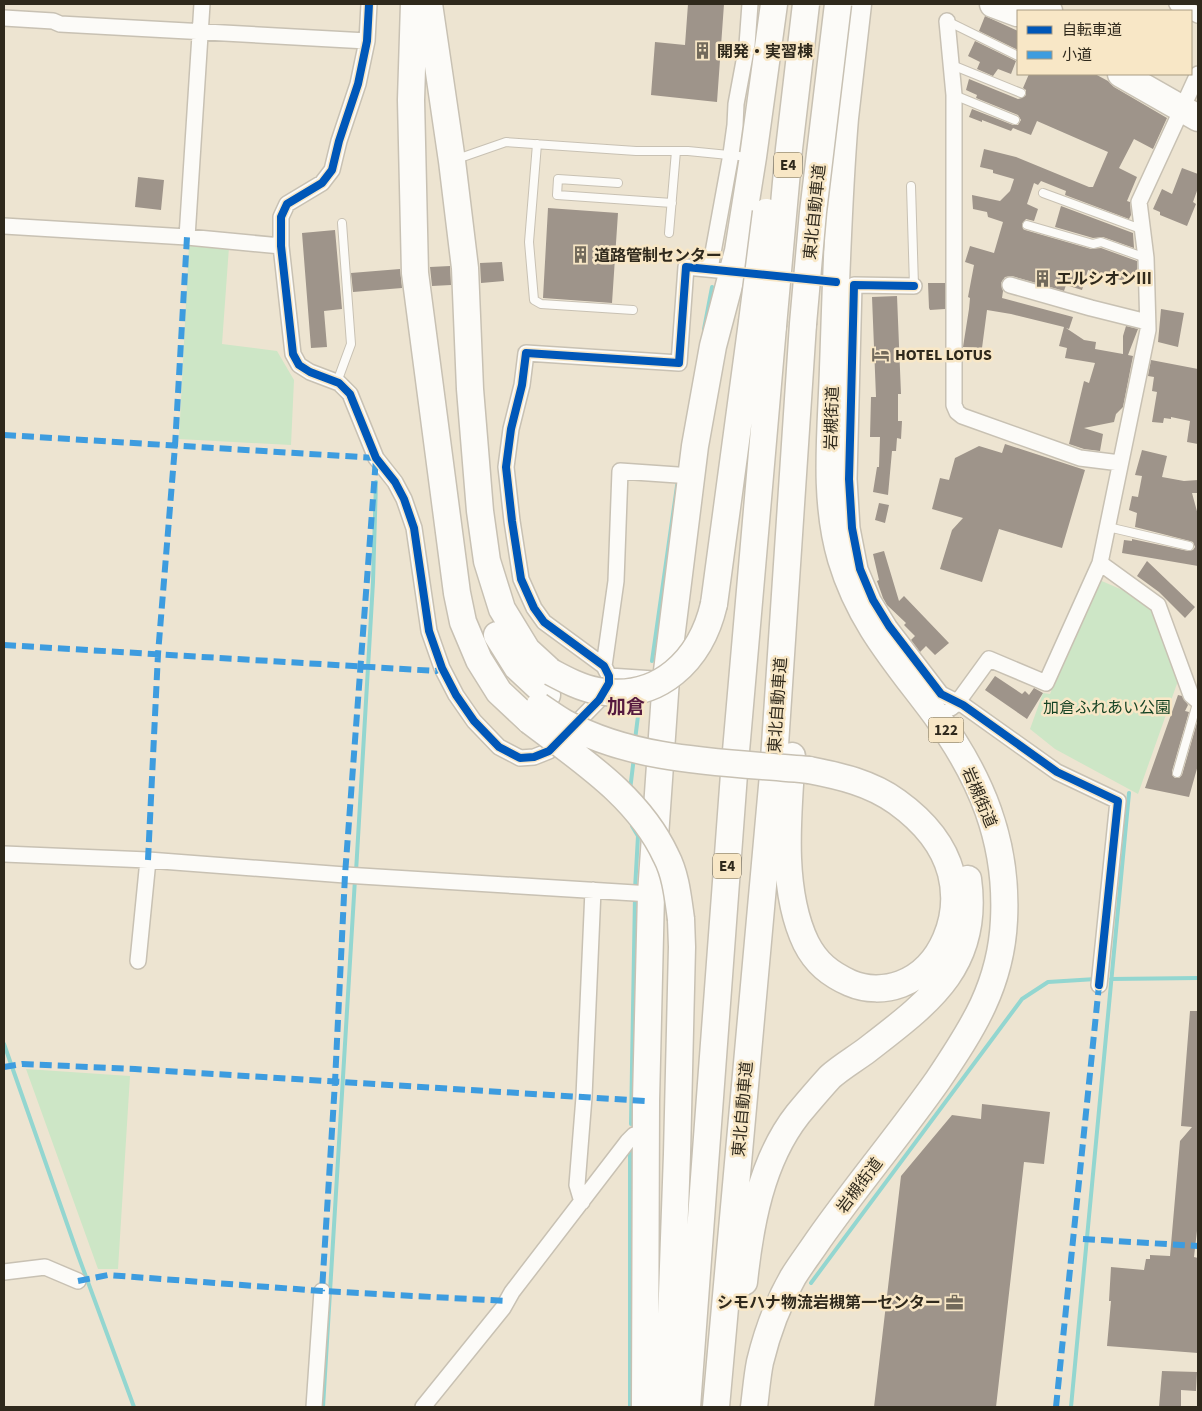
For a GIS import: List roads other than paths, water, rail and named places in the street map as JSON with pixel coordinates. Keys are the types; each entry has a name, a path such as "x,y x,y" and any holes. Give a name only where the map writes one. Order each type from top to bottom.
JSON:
{"highway":[{"path":"400,4 412,100"},
{"path":"414,4 412,100 415,273 452,560 462,622 479,660 500,692 542,699 597,723 681,742 810,762 839,759 874,770 905,787 936,813 946,825 963,856 971,898 970,921 961,951 950,975 934,995 911,1016 831,1076 797,1116 781,1140 768,1168 754,1216 746,1265 737,1348 725,1407"},
{"path":"429,4 452,161 465,268 470,389 480,511 487,561 502,609 527,650 542,699 606,780 640,813 652,829 667,857 676,887 681,918 682,947 668,1407"},
{"path":"442,4 442,93"},
{"path":"645,1407 647,1134 640,893 692,476 713,346 721,270 738,251 742,156 774,4"},
{"path":"542,699 568,681 597,691 622,692 648,688 673,674 684,664 700,643 712,616 763,324 792,4"},
{"name":"東北自動車道","path":"687,1407 734,774 763,324 788,159 806,4"},
{"name":"東北自動車道","path":"716,1407 773,775 803,324 813,212 838,4"},
{"name":"岩槻街道","path":"754,1407 760,1362 772,1322 793,1277 836,1215 928,1094 969,1034 983,1007 993,978 1004,923 1002,865 997,835 947,710 880,642 856,602 835,538 829,473 836,282 846,116 858,4"},
{"path":"846,116 858,54 864,4"},
{"path":"993,4 1034,10"},
{"path":"1124,75 1193,99"},
{"path":"1155,75 1193,99"},
{"path":"794,470 798,644 787,838 792,894 798,920 806,942 820,964 834,976 856,986 872,988 886,988 909,981 934,962 945,942 950,924 954,899 951,874 940,847 922,823 896,801 870,786 841,777 810,762"}],"street":[{"path":"187,237 202,4"},
{"path":"370,4 367,40 358,84 339,141 332,170 322,184 287,204 281,216 281,246 293,354 299,366 337,382 350,394 376,458 395,482 404,499 414,528 429,631 442,668 456,695 474,721 499,747 520,758 534,757 549,751 599,700 609,683 607,671 616,581 620,471 692,476"},
{"path":"742,156 735,125 736,104 747,45 750,4"},
{"path":"4,18 53,21 60,24 367,40"},
{"path":"947,22 954,95 954,405 957,412 962,416 1080,458 1120,463"},
{"path":"947,710 989,658 1046,684 1100,563 1148,330 1146,258 1139,202 1193,99"},
{"path":"4,226 187,237 281,246"},
{"path":"666,679 607,671 544,622 534,608 522,579 512,521 506,467 511,429 522,386 526,353 678,363 686,267 836,282"},
{"path":"1010,284 1147,322"},
{"path":"914,286 854,285 849,479 852,528 860,569 873,600 888,626 941,694 947,710"},
{"path":"1100,563 1158,605 1191,695 1198,700"},
{"path":"947,710 963,705 1057,772 1118,802 1100,979"},
{"path":"4,854 148,860 356,876 640,893"},
{"path":"138,961 148,860"},
{"path":"582,1202 577,1185 584,1097 593,890"},
{"path":"423,1407 503,1308 512,1292 628,1141 634,1135 647,1134"},
{"path":"4,1272 45,1267 78,1281"},
{"path":"314,1407 322,1291"}],"lane":[{"path":"947,22 1017,56"},
{"path":"952,65 1021,93"},
{"path":"954,95 1015,120"},
{"path":"452,161 506,142 742,156"},
{"path":"537,144 529,242 534,300 541,304 633,310"},
{"path":"670,234 676,151"},
{"path":"618,183 558,179 557,195 672,203"},
{"path":"911,186 914,286"},
{"path":"1042,193 1142,229"},
{"path":"337,382 351,344 342,223"},
{"path":"1027,225 1093,244 1101,242 1146,258"},
{"path":"1108,526 1189,546"},
{"path":"1177,773 1198,700"}],"waterway":[{"path":"704,329 712,287"},
{"path":"652,661 678,479"},
{"path":"356,872 373,582 376,482"},
{"path":"635,740 640,700"},
{"path":"630,790 634,757"},
{"path":"1071,1407 1129,793"},
{"path":"632,826 638,836 635,889"},
{"path":"323,1407 355,879"},
{"path":"631,1124 635,896"},
{"path":"1111,979 1198,978"},
{"path":"811,1283 1022,999 1048,982 1096,979"},
{"path":"4,1044 134,1407"},
{"path":"630,1150 630,1407"}],"place":[{"name":"開発・実習棟","path":"703,51"},
{"name":"道路管制センター","path":"580,255"},
{"name":"エルシオンⅢ","path":"1042,278"},
{"name":"HOTEL LOTUS","path":"881,354"},
{"name":"シモハナ物流岩槻第一センター","path":"955,1302"}],"district":[{"name":"加倉","path":"626,706"}],"park label":[{"name":"加倉ふれあい公園","path":"1107,707"}]}
